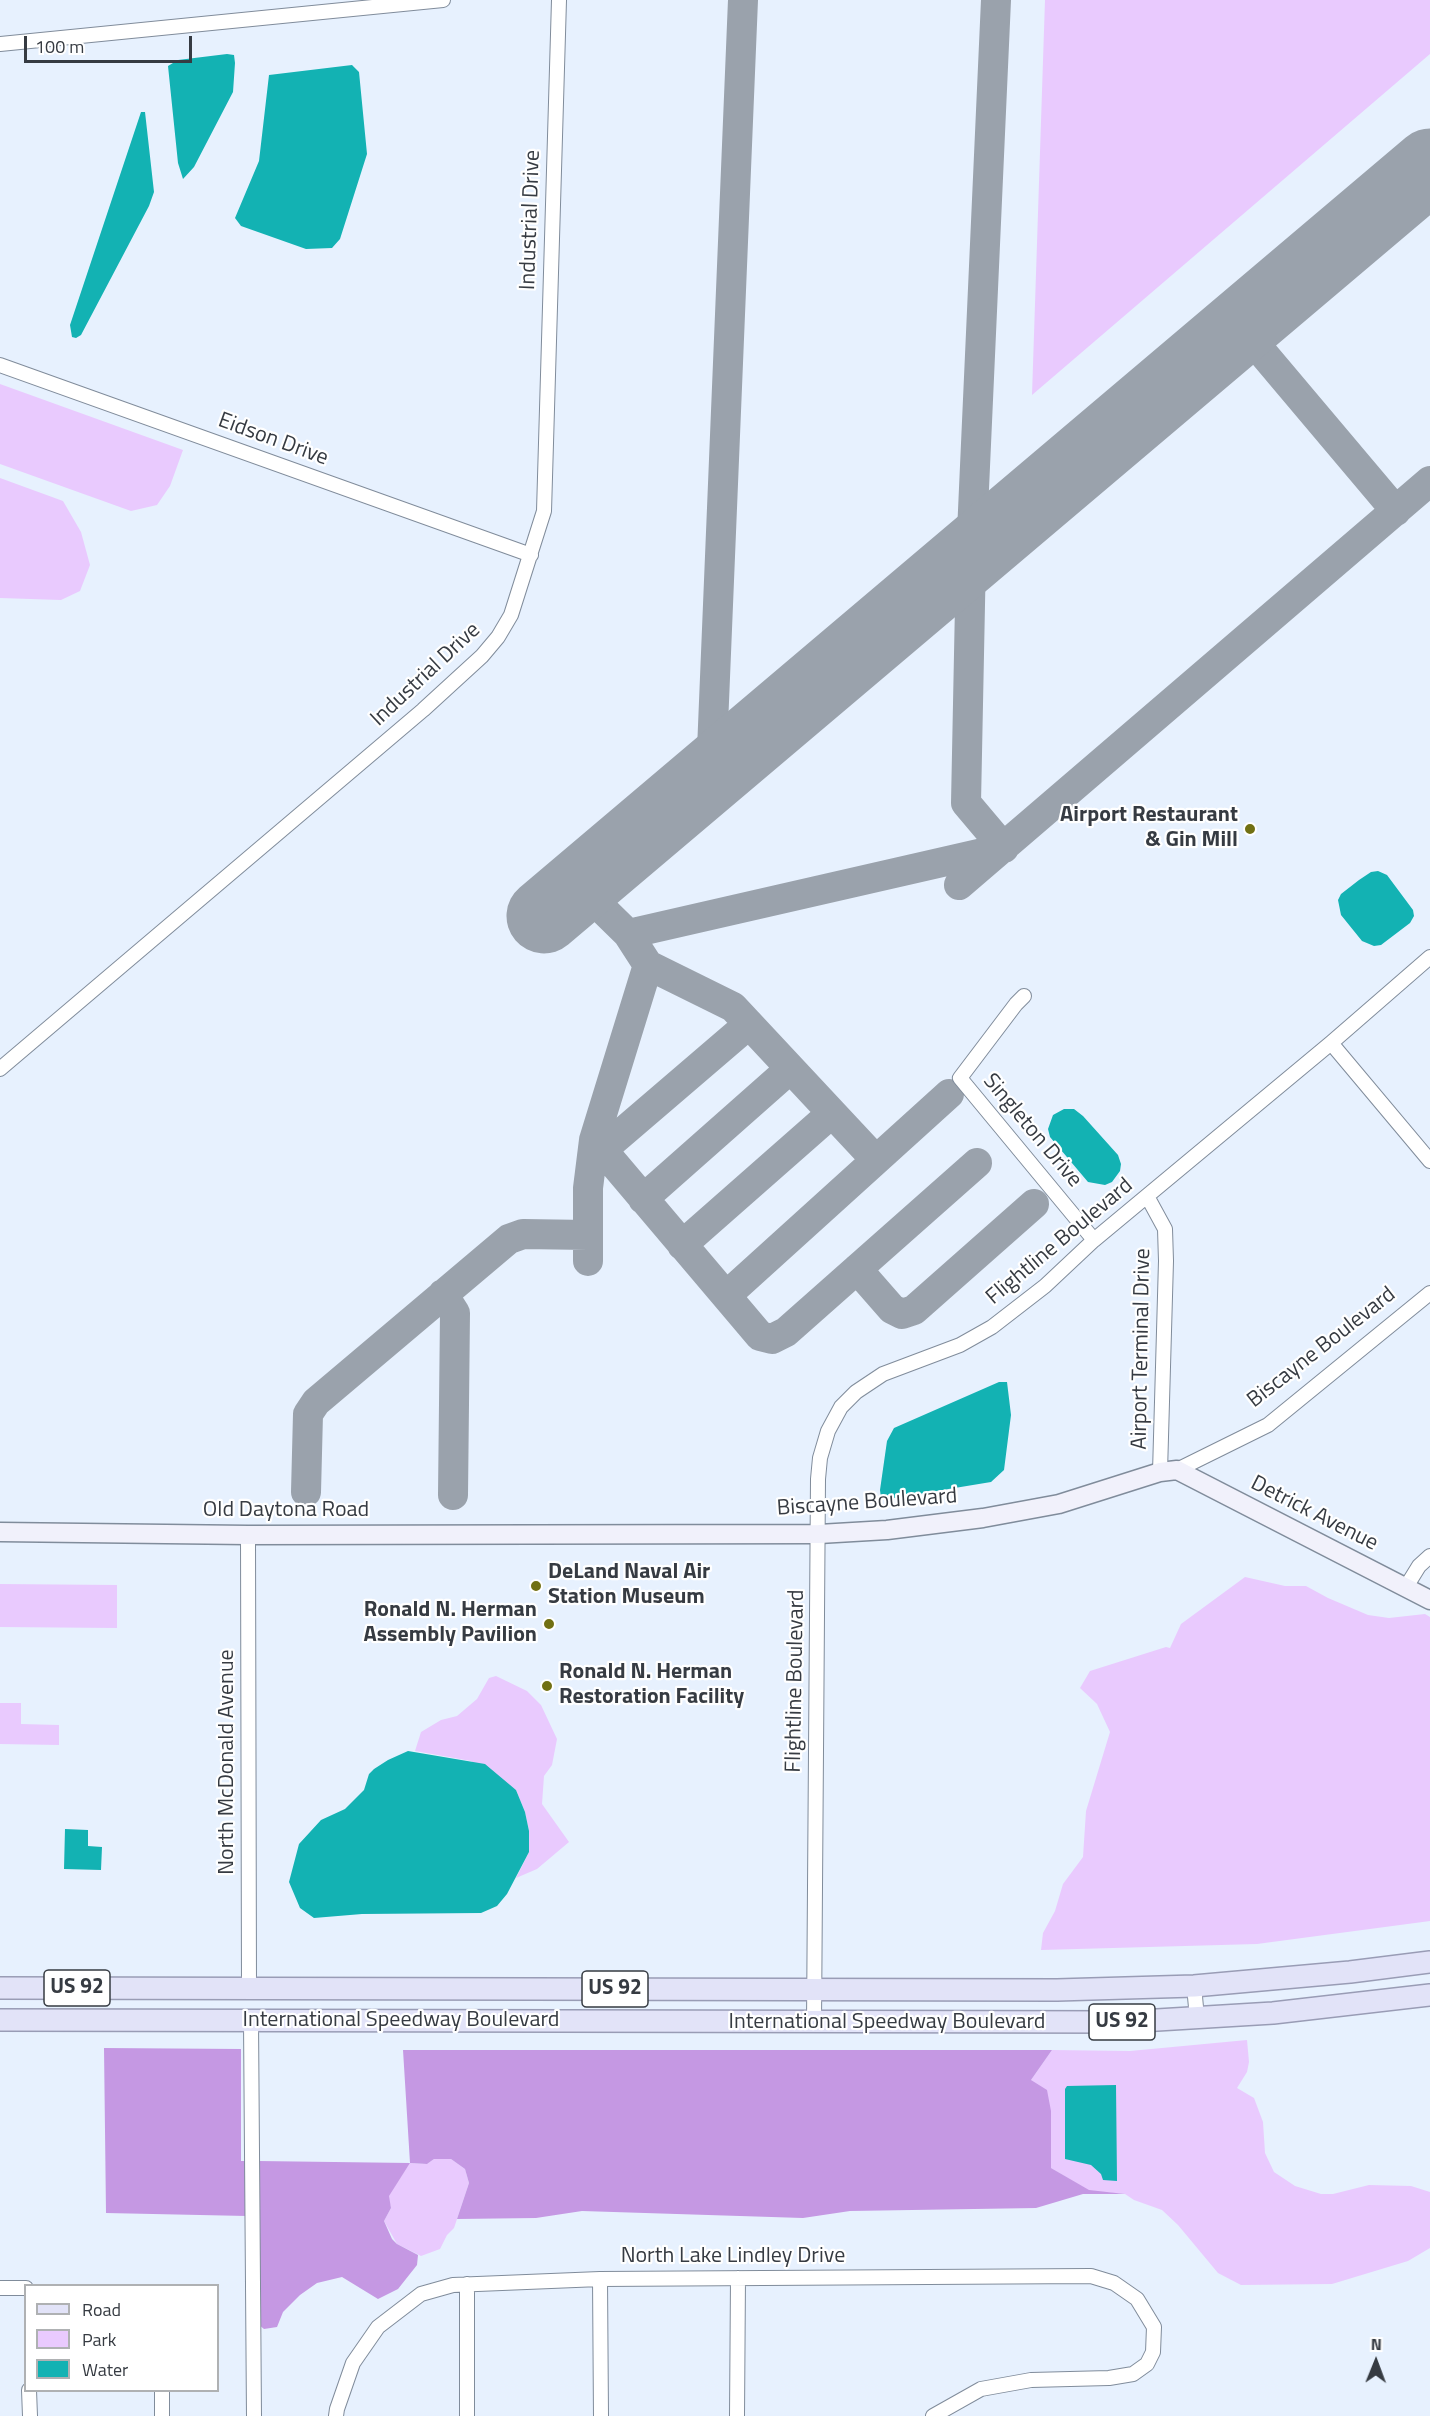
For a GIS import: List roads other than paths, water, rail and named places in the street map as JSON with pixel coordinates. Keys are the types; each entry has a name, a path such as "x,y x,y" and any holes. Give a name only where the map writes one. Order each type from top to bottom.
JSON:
{"main road":[{"name":"International Speedway Boulevard","path":"0,1988 1057,1990 1194,1986 1304,1977 1430,1962"},
{"path":"202,2021 233,2009 243,2000 249,1989"},
{"path":"251,2021 258,2009 270,2000 299,1989"},
{"name":"International Speedway Boulevard","path":"0,2020 1101,2023 1273,2013 1430,1995"}],"street":[{"path":"0,44 443,0"},
{"name":"Industrial Drive","path":"0,1069 423,711 482,656 498,637 511,615 544,511 559,0"},
{"name":"Eidson Drive","path":"0,365 531,555"},
{"name":"Flightline Boulevard","path":"814,2022 820,1458 828,1431 841,1407 856,1392 883,1374 960,1345 992,1327 1045,1286 1094,1240 1331,1043 1430,957"},
{"name":"Singleton Drive","path":"1024,996 960,1078 1094,1240"},
{"path":"1331,1043 1430,1161"},
{"name":"Airport Terminal Drive","path":"1146,1196 1165,1229 1168,1471"},
{"name":"Biscayne Boulevard","path":"572,1534 819,1534 886,1530 983,1518 1059,1504 1168,1471 1268,1425 1430,1293"},
{"name":"Detrick Avenue","path":"1168,1471 1430,1600"},
{"name":"Old Daytona Road","path":"0,1532 248,1535 572,1534"},
{"name":"North McDonald Avenue","path":"248,1535 249,1989"},
{"path":"1406,1587 1419,1566 1430,1556"},
{"path":"1194,1986 1197,2018"},
{"path":"251,2021 254,2416"},
{"name":"North Lake Lindley Drive","path":"336,2416 353,2362 378,2327 421,2294 453,2284 600,2279 1091,2276 1114,2283 1137,2299 1154,2327 1153,2352 1147,2364 1133,2374 1108,2378 1031,2380 981,2389 933,2416"},
{"path":"737,2416 738,2278"},
{"path":"600,2279 601,2416"},
{"path":"467,2284 467,2416"},
{"path":"0,2288 24,2288"},
{"path":"29,2392 30,2416"},
{"path":"162,2392 162,2416"}],"water":[{"path":"234,55 233,92 194,167 183,179 178,163 168,66 178,60"},
{"path":"352,65 359,72 367,154 340,239 332,248 306,249 241,226 235,218 259,161 269,75"},
{"path":"141,112 145,112 154,192 149,206 81,335 76,338 72,337 70,325"},
{"path":"1378,871 1387,875 1413,910 1414,916 1410,923 1381,945 1374,946 1362,941 1341,915 1338,900 1341,894 1359,880 1371,872"},
{"path":"1064,1109 1074,1109 1083,1116 1118,1155 1121,1164 1120,1171 1112,1182 1105,1185 1088,1182 1050,1137 1048,1129 1053,1115"},
{"path":"999,1382 1007,1382 1011,1415 1004,1470 991,1482 894,1498 881,1498 880,1490 887,1441 894,1428"},
{"path":"408,1751 485,1764 516,1790 525,1812 529,1831 529,1852 507,1894 497,1906 481,1913 362,1914 314,1918 300,1908 289,1882 299,1844 321,1820 345,1809 364,1790 369,1774 374,1769"},
{"path":"65,1829 88,1830 88,1846 102,1847 101,1870 64,1869"},
{"path":"1116,2085 1117,2181 1103,2180 1101,2174 1091,2165 1065,2159 1065,2089 1067,2086"}],"place":[{"name":"Airport Restaurant & Gin Mill","path":"1250,829"},
{"name":"DeLand Naval Air Station Museum","path":"536,1586"},
{"name":"Ronald N. Herman Assembly Pavilion","path":"549,1624"},
{"name":"Ronald N. Herman Restoration Facility","path":"547,1686"}]}
